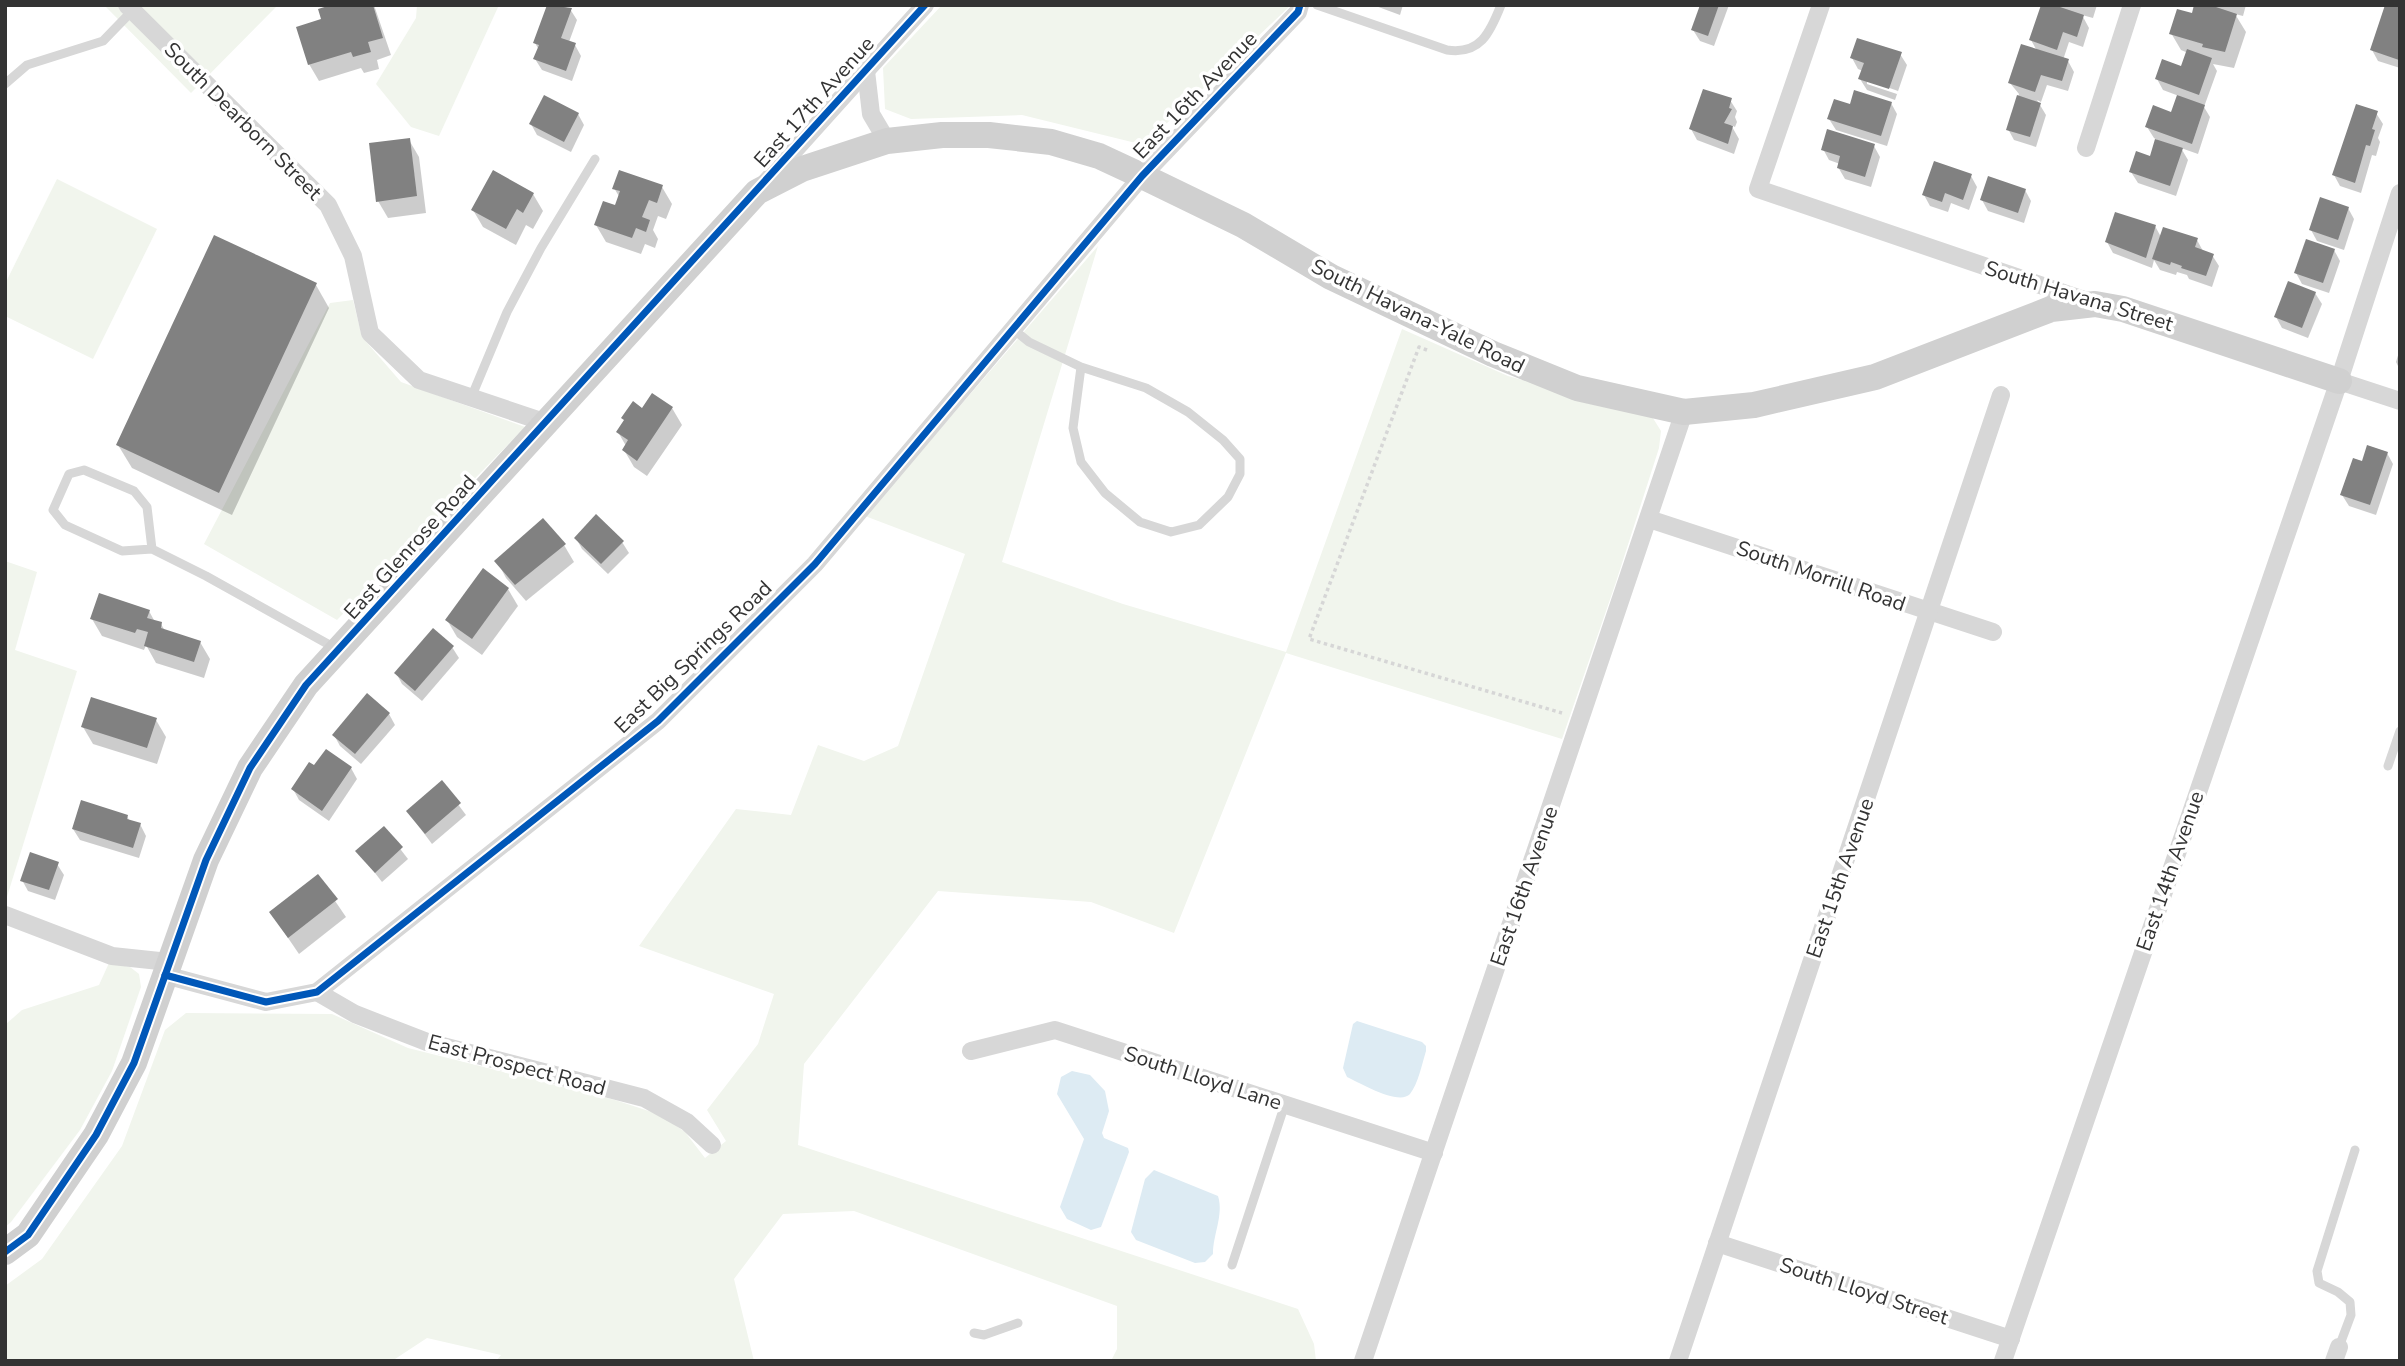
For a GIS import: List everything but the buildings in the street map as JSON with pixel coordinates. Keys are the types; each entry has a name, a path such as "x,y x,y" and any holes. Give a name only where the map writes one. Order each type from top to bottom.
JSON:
{"street":[{"name":"East 17th Avenue","path":"757,192 925,5"},
{"name":"East 16th Avenue","path":"1142,176 1298,12 1300,5"},
{"name":"South Havana Street","path":"1821,5 1758,189 2095,304 2136,313 2400,401"},
{"path":"2085,148 2132,5"},
{"name":"South Dearborn Street","path":"129,8 328,205 353,256 370,334 419,380 547,423"},
{"name":"East 17th Avenue","path":"866,71 871,114 887,141"},
{"name":"South Havana-Yale Road","path":"757,192 813,165 887,141 942,135 989,135 1051,142 1099,156 1142,176 1243,225 1331,277 1493,354 1577,388 1684,412 1754,405 1875,377 2051,309 2095,304"},
{"name":"East Big Springs Road","path":"5,915 112,957 167,969 266,1002 317,992 658,721 815,564 1142,176"},
{"name":"East Glenrose Road","path":"5,1252 28,1235 96,1135 134,1063 206,860 250,768 306,685 757,192"},
{"name":"East 14th Avenue","path":"2003,1361 2339,381 2400,193"},
{"name":"East 15th Avenue","path":"1678,1361 2001,395"},
{"name":"East 16th Avenue","path":"1363,1361 1684,412"},
{"name":"South Morrill Road","path":"1649,519 1993,632"},
{"name":"East Prospect Road","path":"317,992 355,1014 428,1042 644,1098 687,1122 712,1145"},
{"name":"South Lloyd Lane","path":"971,1051 1055,1030 1434,1153"},
{"name":"South Lloyd Street","path":"1717,1243 2011,1339"}],"lane":[{"path":"1317,5 1447,50 1461,52 1474,48 1486,34 1501,5"},
{"path":"5,84 27,65 103,41 129,8"},
{"path":"471,398 507,312 541,248 595,159"},
{"path":"1013,329 1029,342 1081,367 1146,388 1188,412 1223,440 1240,459 1240,474 1227,497 1199,525 1171,532 1140,522 1105,493 1081,462 1073,428 1081,367"},
{"path":"152,549 148,507 134,491 84,470 69,474 53,510 65,525 122,551 152,549 339,650"},
{"path":"2388,766 2400,731"},
{"path":"1231,1265 1284,1104"},
{"path":"2336,1354 2351,1315 2350,1302 2338,1292 2319,1283 2317,1271 2355,1150"},
{"path":"974,1333 984,1335 1018,1323"}],"path":[{"path":"1431,352 1419,348 1309,639 1581,718"}],"shaded area":[{"path":"104,5 278,5 191,93"},
{"path":"417,5 499,5 439,136 411,127 376,84 416,18"},
{"path":"942,5 1291,5 1144,145 1022,115 911,119 885,109 883,68"},
{"path":"57,179 157,229 93,359 5,316 5,284"},
{"path":"1098,246 1002,562 1123,604 1286,652 1402,329 1508,376 1651,415 1661,431 1659,448 1616,582 1562,739 1286,653 1174,933 1091,902 938,891 804,1064 798,1145 1298,1309 1314,1344 1316,1361 1111,1361 1117,1349 1117,1306 854,1211 783,1214 734,1279 754,1361 496,1361 501,1355 427,1338 392,1361 5,1361 5,1286 42,1259 122,1146 165,1030 186,1013 332,1014 408,1048 615,1100 661,1115 685,1132 705,1158 726,1141 707,1110 758,1044 774,994 639,946 736,809 791,815 818,745 864,761 898,746 965,554 865,516"},
{"path":"353,300 362,337 401,382 525,427 337,620 204,544 330,303"},
{"path":"5,561 37,572 15,650 77,671 6,900"},
{"path":"109,963 130,967 139,974 141,987 112,1071 80,1130 5,1227 5,1025 22,1010 99,985"},
{"path":"1357,1021 1422,1042 1426,1046 1420,1074 1410,1094 1405,1097 1389,1095 1347,1077 1343,1068 1353,1024"},
{"path":"1072,1071 1090,1075 1105,1091 1109,1111 1102,1133 1104,1138 1128,1148 1129,1152 1101,1227 1091,1230 1067,1219 1060,1207 1084,1139 1057,1094 1061,1077"},
{"path":"1154,1170 1218,1196 1220,1210 1213,1254 1205,1262 1195,1263 1136,1240 1131,1232 1145,1179"}],"cycle path":[{"path":"5,1252 28,1235 96,1135 134,1063 206,860 250,768 306,685 925,5"},
{"path":"165,975 266,1002 317,992 658,721 815,564 1142,176 1298,12 1300,5"}]}
